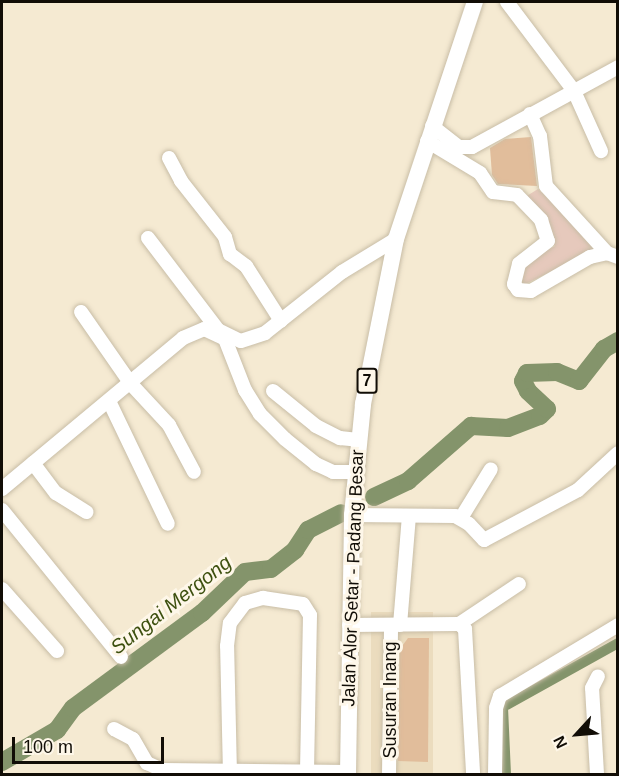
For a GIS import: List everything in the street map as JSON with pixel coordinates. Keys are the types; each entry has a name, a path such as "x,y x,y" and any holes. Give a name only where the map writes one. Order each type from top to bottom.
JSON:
{"main road":[{"name":"Jalan Alor Setar - Padang Besar","path":"348,773 352,515 358,440 377,321 396,239 475,2"}],"street":[{"path":"507,2 574,91 601,151"},
{"path":"430,133 464,149 618,68"},
{"path":"530,114 540,136 546,186 612,255"},
{"path":"430,133 480,173 493,192 517,195 541,220 548,241 519,264 514,284 518,290 526,293 590,257 612,255"},
{"path":"169,158 185,186 225,237 230,254 246,266 282,321"},
{"path":"148,238 218,330 241,341"},
{"path":"2,489 131,384 183,338 196,331 211,330 225,339 241,341 265,333 342,272 396,239"},
{"path":"81,312 131,384 169,424 194,472"},
{"path":"225,339 236,373 260,414 316,464 333,471 355,472"},
{"path":"273,391 316,426 340,438 358,440"},
{"path":"109,401 168,524"},
{"path":"352,515 461,518 480,538 491,538 578,490 618,453"},
{"path":"33,463 56,493 87,512"},
{"path":"461,518 491,469"},
{"path":"2,510 121,657"},
{"name":"Susuran Inang","path":"389,774 395,625 409,516"},
{"path":"349,625 459,624 519,585"},
{"path":"2,589 57,651"},
{"path":"230,773 227,646 230,623 245,603 263,598 303,604 310,615 307,773"},
{"path":"459,624 468,639 473,774"},
{"path":"495,774 496,708 500,696 618,625"},
{"path":"597,774 592,688 598,676"},
{"path":"114,729 133,739 154,769 230,773 348,773"}],"shaded area":[{"path":"538,189 600,248 521,286 519,266 555,246 517,202"},
{"path":"371,612 433,612 433,774 371,774"}],"building":[{"path":"531,137 537,186 498,184 492,175 490,148 505,139"},
{"path":"408,638 429,638 428,762 398,761 400,649"}],"waterway":[{"name":"Sungai Mergong","path":"374,497 408,481 471,426 508,428 540,416 547,409 528,391 523,381 527,373 557,372 579,381 604,349 618,341"},
{"name":"Sungai Mergong","path":"2,762 57,730 73,708 202,613 245,572 271,569 295,550 308,530 341,513"},
{"path":"506,774 503,707 618,643"}]}
